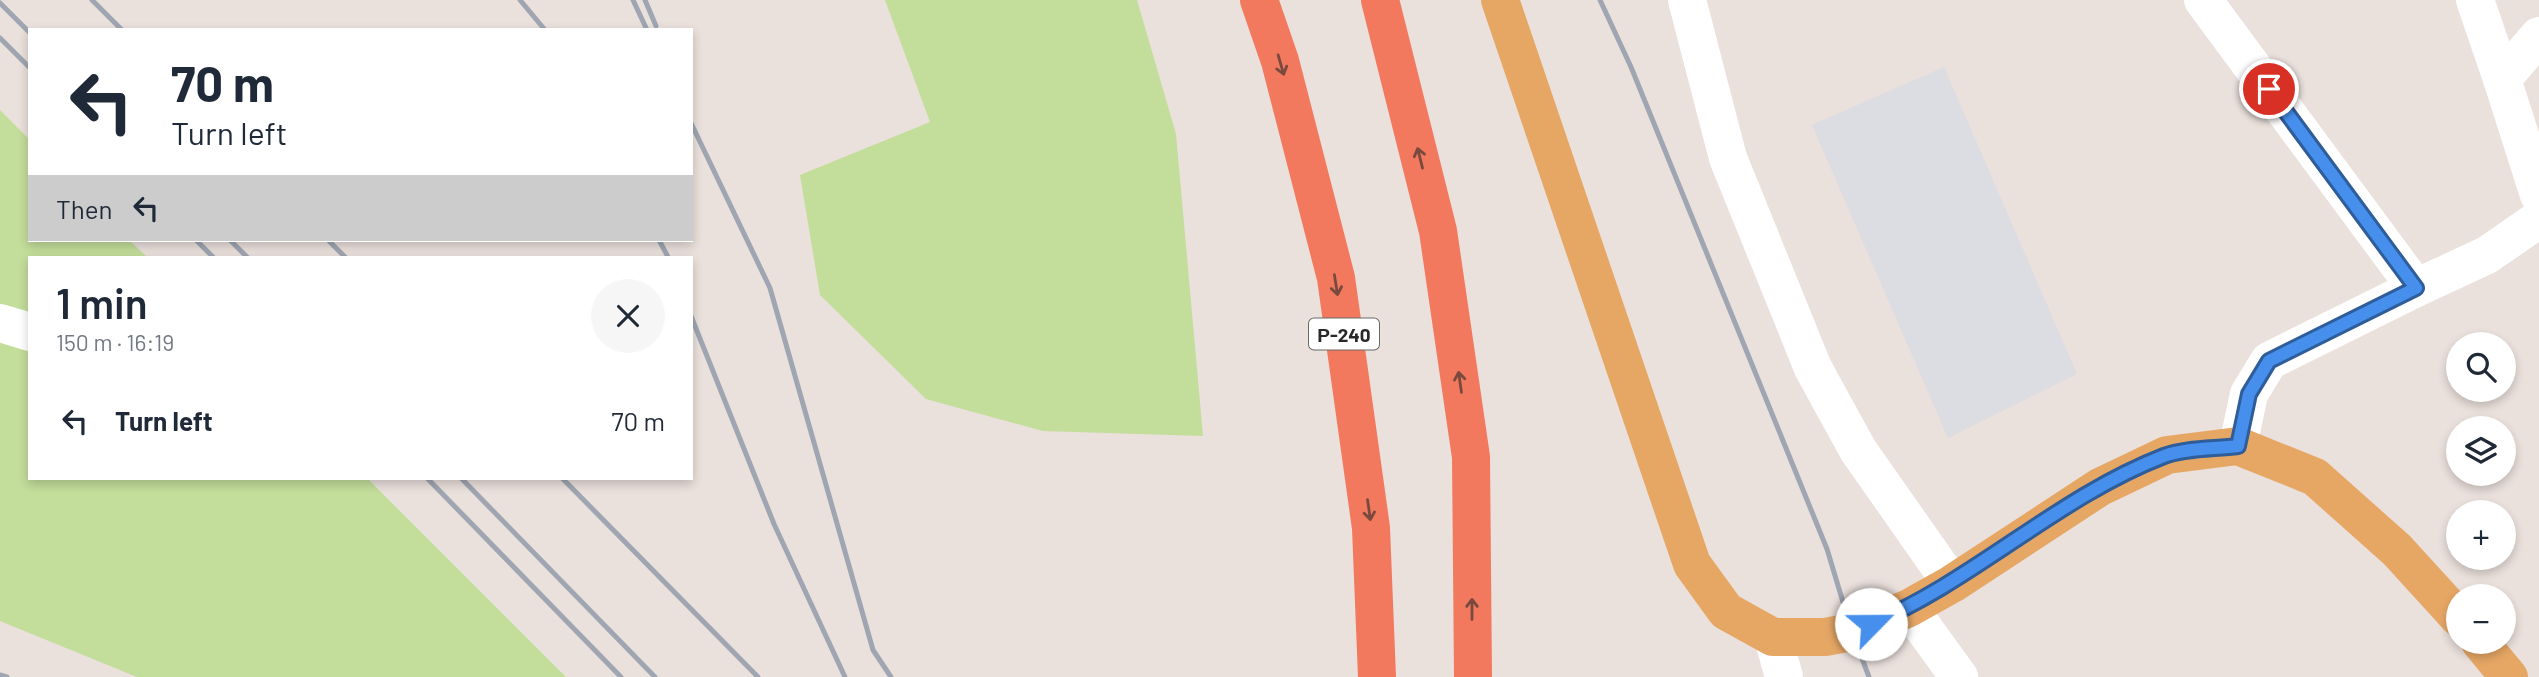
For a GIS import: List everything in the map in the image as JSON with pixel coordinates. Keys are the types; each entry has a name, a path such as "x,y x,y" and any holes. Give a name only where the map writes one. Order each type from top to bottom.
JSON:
{"highway":[{"name":"Р-240","path":"1259,0 1280,61 1336,278 1371,528 1377,677"},
{"path":"1380,0 1438,231 1471,457 1473,677"}],"main road":[{"path":"1500,0 1692,564 1726,611 1773,637 1825,637 1852,632 1909,608 1952,584 2100,487 2155,460 2166,455 2238,446 2315,477 2397,550 2446,604"},
{"path":"2490,654 2509,677"}],"street":[{"path":"1687,0 1728,158 1813,368 1858,450 1952,584"},
{"path":"2203,0 2416,288"},
{"path":"2475,0 2539,195"},
{"path":"2502,79 2539,36"},
{"path":"2238,446 2249,394 2269,361 2487,255 2539,219"},
{"path":"0,323 28,331"},
{"path":"1909,608 1959,677"},
{"path":"1773,637 1784,677"}],"shaded area":[{"path":"1944,67 2077,374 1948,438 1812,125"}],"green space":[{"path":"885,0 1137,0 1176,134 1203,436 1043,431 926,399 820,295 800,175 930,122"},
{"path":"0,110 28,138 28,242 131,242 146,256 28,256 28,480 369,480 566,677 137,677 0,621"}],"railway":[{"path":"92,0 120,28"},
{"path":"520,0 543,28"},
{"path":"633,0 646,28"},
{"path":"645,0 656,26"},
{"path":"1600,0 1631,67 1827,549 1852,632 1869,677"},
{"path":"0,3 28,31"},
{"path":"0,38 28,66"},
{"path":"693,127 770,288 873,650 891,677"},
{"path":"198,242 212,256"},
{"path":"232,242 246,256"},
{"path":"330,242 344,256"},
{"path":"660,242 667,256"},
{"path":"693,321 774,524 845,677"},
{"path":"429,480 621,677"},
{"path":"463,480 655,677"},
{"path":"564,480 758,677"},
{"path":"0,675 7,677"}],"route":[{"path":"1871,624 1909,608 1952,584 2100,487 2166,455 2238,446 2249,394 2269,361 2416,288 2269,89"}]}
